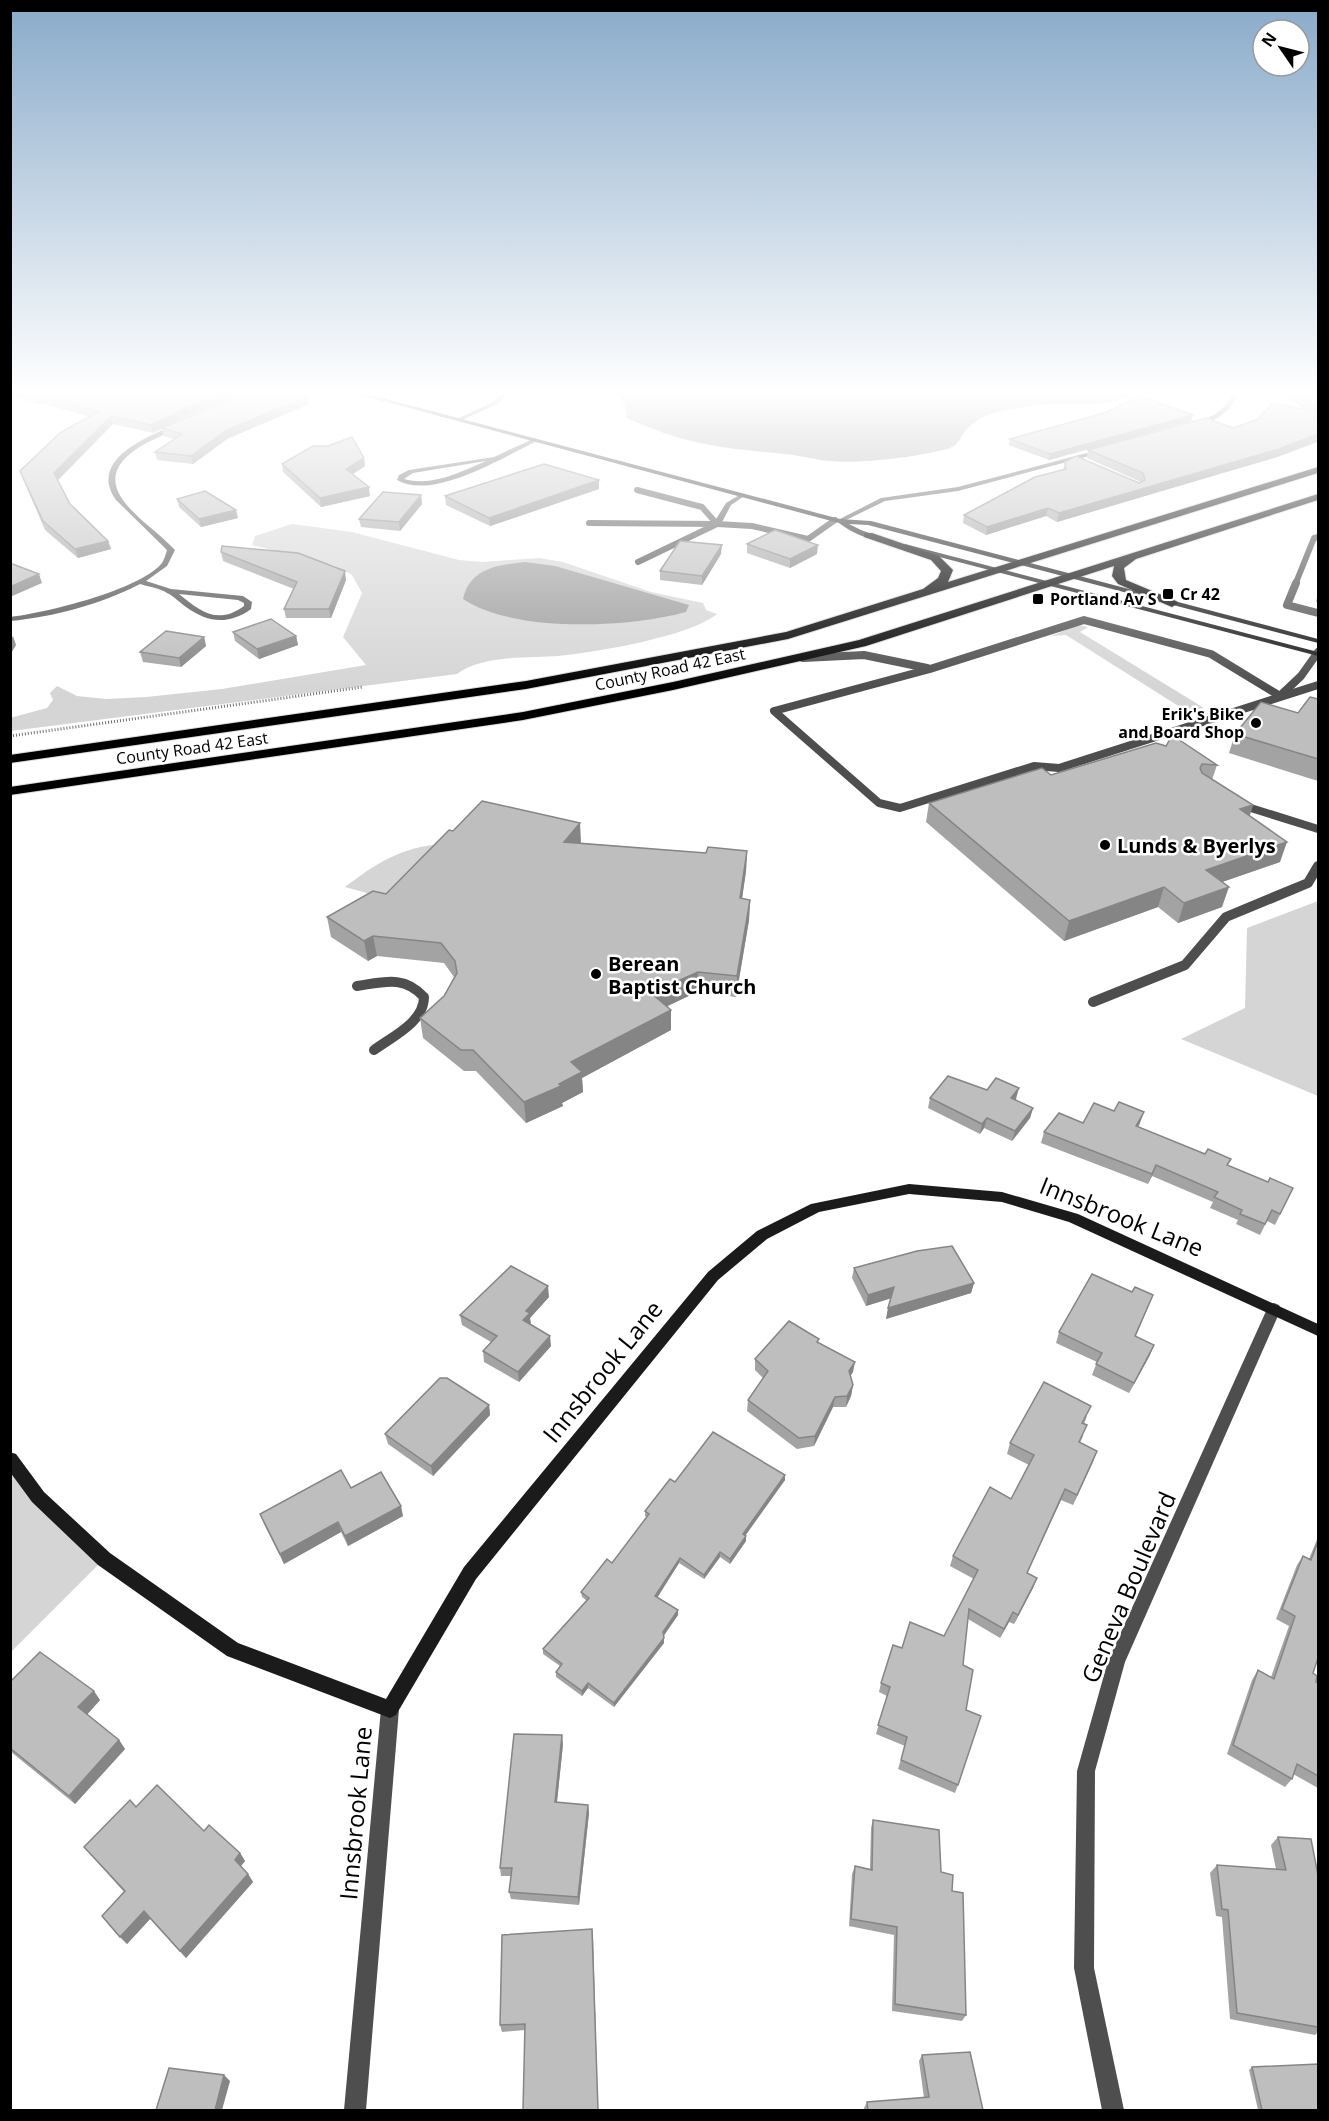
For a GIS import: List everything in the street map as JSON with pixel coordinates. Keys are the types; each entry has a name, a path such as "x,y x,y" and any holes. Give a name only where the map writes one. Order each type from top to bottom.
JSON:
{"highway":[{"name":"County Road 42 East","path":"10,759 526,685 788,635 1251,491"},
{"name":"County Road 42 East","path":"10,791 523,716 796,658 862,643 1318,497"},
{"path":"868,535 935,558 943,564 947,570 943,580 915,596"},
{"path":"1134,555 1119,567 1118,576 1122,582 1172,603"}],"street":[{"path":"10,619 62,612 139,581 164,566 171,550 113,491"},
{"path":"728,491 837,521 868,535 1318,653"},
{"path":"837,521 883,499 943,491"},
{"path":"717,524 728,504 743,495"},
{"path":"837,521 868,523 1318,641"},
{"path":"139,581 170,591 240,598 248,602 248,608 234,617 214,619 204,616 170,591"},
{"name":"Innsbrook Lane","path":"355,2110 390,1709 470,1573 713,1276 762,1235 816,1208 909,1189 1002,1197 1073,1218 1318,1329"},
{"name":"Geneva Boulevard","path":"1113,2110 1084,1968 1086,1771 1118,1661 1274,1309"},
{"path":"10,1460 38,1497 104,1559 233,1650 390,1709"}],"lane":[{"path":"641,491 702,507 717,524"},
{"path":"589,523 752,526 808,539 837,521"},
{"path":"638,562 717,524"},
{"path":"1318,537 1314,538 1287,605 1318,613"},
{"path":"1280,696 1211,654 1084,620 1074,621 930,669 774,711 887,807 914,804 1034,766 1059,768 1318,685"},
{"path":"1280,696 1301,676 1318,653"},
{"path":"796,658 864,655 930,669"},
{"path":"1134,744 1142,749"},
{"path":"1233,802 1318,829"},
{"path":"1093,1002 1185,965 1226,917 1308,883 1318,866"},
{"path":"357,986 389,981 413,985 424,997 424,1009 416,1019 374,1050"}],"path":[{"path":"10,736 373,686"}],"shaded area":[{"path":"292,524 352,532 459,560 482,562 539,558 563,562 651,592 703,603 706,610 717,614 685,630 641,642 576,654 492,660 479,663 457,674 11,731 10,718 47,708 53,700 50,693 57,686 77,696 106,699 146,697 222,689 366,665 343,637 362,593 352,575 333,565 252,545 255,536"},
{"path":"525,562 555,566 689,605 686,612 634,622 572,624 511,618 485,610 463,599 472,581 479,574 495,567"},
{"path":"1078,625 1088,627 1080,632 1204,708 1188,712 1066,635 1051,636"},
{"path":"442,844 385,898 345,887 390,858 414,849"},
{"path":"1318,901 1318,1096 1181,1039 1245,1008 1247,928"},
{"path":"10,1460 104,1559 11,1652 10,1652"}],"building":[{"path":"29,491 63,491 70,504 108,541 75,549 43,521"},
{"path":"205,491 236,510 199,519 177,499"},
{"path":"312,491 351,491 320,498"},
{"path":"461,491 567,491 489,518 445,496"},
{"path":"1009,491 1135,491 1059,513 1048,508 987,527 964,515"},
{"path":"383,492 421,495 399,522 359,519"},
{"path":"775,530 818,545 790,559 747,544"},
{"path":"680,541 722,545 702,576 660,571"},
{"path":"222,546 298,553 345,571 329,609 284,609 297,582 221,552"},
{"path":"10,563 39,574 10,587"},
{"path":"271,619 296,636 257,649 233,632"},
{"path":"166,631 204,637 179,658 140,652"},
{"path":"1310,697 1318,699 1318,759 1235,734 1261,702 1298,713"},
{"name":"Lunds & Byerlys","path":"1175,737 1217,765 1202,764 1200,768 1202,773 1253,805 1240,809 1287,842 1206,870 1229,887 1184,903 1164,887 1069,921 929,803 1042,768 1051,775 1156,743 1166,746 1170,739"},
{"name":"Berean Baptist Church","path":"482,801 580,823 564,842 706,853 708,847 747,851 740,898 750,900 737,976 698,972 651,993 671,1010 571,1062 582,1072 559,1084 561,1086 524,1102 473,1050 461,1050 420,1018 444,996 457,973 455,961 441,943 373,936 364,941 327,917 373,891 386,894 449,830 453,831"},
{"path":"948,1076 987,1090 996,1078 1019,1088 1011,1098 1033,1108 1015,1131 987,1118 982,1124 930,1098"},
{"path":"1119,1102 1144,1112 1136,1126 1205,1154 1208,1149 1231,1159 1227,1165 1268,1182 1270,1178 1293,1188 1280,1214 1272,1210 1265,1224 1240,1214 1242,1210 1214,1197 1218,1192 1156,1165 1152,1174 1044,1132 1059,1113 1083,1123 1094,1103 1114,1111"},
{"path":"952,1246 974,1283 888,1308 894,1287 868,1295 854,1268 917,1251"},
{"path":"511,1266 548,1286 526,1311 530,1313 523,1320 550,1336 518,1372 483,1351 497,1336 460,1315"},
{"path":"1092,1274 1132,1292 1135,1287 1153,1295 1135,1336 1154,1345 1134,1383 1096,1364 1102,1353 1059,1332"},
{"path":"789,1321 819,1339 817,1342 855,1362 849,1371 853,1385 847,1396 835,1397 815,1436 799,1438 748,1400 768,1371 755,1359"},
{"path":"440,1378 447,1378 489,1405 431,1466 385,1434"},
{"path":"1044,1382 1091,1406 1082,1423 1087,1425 1079,1442 1097,1451 1077,1495 1065,1489 1027,1573 1037,1578 1018,1615 1013,1612 1004,1629 969,1609 963,1665 973,1670 966,1710 981,1716 958,1785 901,1760 907,1737 878,1725 890,1687 881,1683 893,1645 902,1648 910,1622 944,1636 978,1570 953,1556 990,1487 1011,1499 1034,1455 1010,1443"},
{"path":"713,1432 785,1475 743,1534 746,1536 730,1559 720,1552 704,1575 680,1558 655,1596 678,1610 663,1632 664,1638 614,1703 588,1683 582,1691 556,1672 562,1664 543,1649 589,1598 581,1592 607,1559 612,1563 649,1514 645,1511 670,1479 675,1482"},
{"path":"341,1470 351,1488 381,1472 401,1506 345,1536 338,1522 280,1554 260,1514"},
{"path":"1318,1541 1318,1658 1313,1673 1317,1676 1316,1682 1318,1683 1318,1776 1297,1764 1292,1779 1233,1745 1258,1670 1274,1679 1295,1616 1282,1609 1303,1556 1311,1560"},
{"path":"40,1652 94,1691 78,1707 119,1740 69,1796 10,1748 10,1682"},
{"path":"514,1734 562,1735 555,1802 588,1805 578,1897 509,1892 512,1868 500,1868"},
{"path":"157,1785 204,1831 209,1825 240,1853 235,1860 248,1874 180,1951 144,1911 120,1937 102,1916 125,1891 84,1847 130,1800 136,1807"},
{"path":"873,1820 939,1830 941,1872 953,1875 952,1891 963,1893 966,2015 895,2004 897,1927 851,1919 855,1866 872,1870"},
{"path":"1278,1837 1311,1839 1318,1875 1318,2027 1237,2013 1228,1910 1222,1909 1217,1865 1286,1870"},
{"path":"592,1929 598,2110 523,2110 525,2024 500,2025 502,1935"},
{"path":"970,2052 983,2110 868,2110 867,2102 929,2097 922,2055"},
{"path":"1318,2064 1318,2110 1262,2110 1252,2067"},
{"path":"169,2068 224,2075 215,2110 156,2110"}],"place":[{"name":"Cr 42","path":"1168,594"},
{"name":"Portland Av S","path":"1038,599"},
{"name":"Erik's Bike and Board Shop","path":"1256,723"},
{"name":"Lunds & Byerlys","path":"1105,845"},
{"name":"Berean Baptist Church","path":"596,974"}]}
